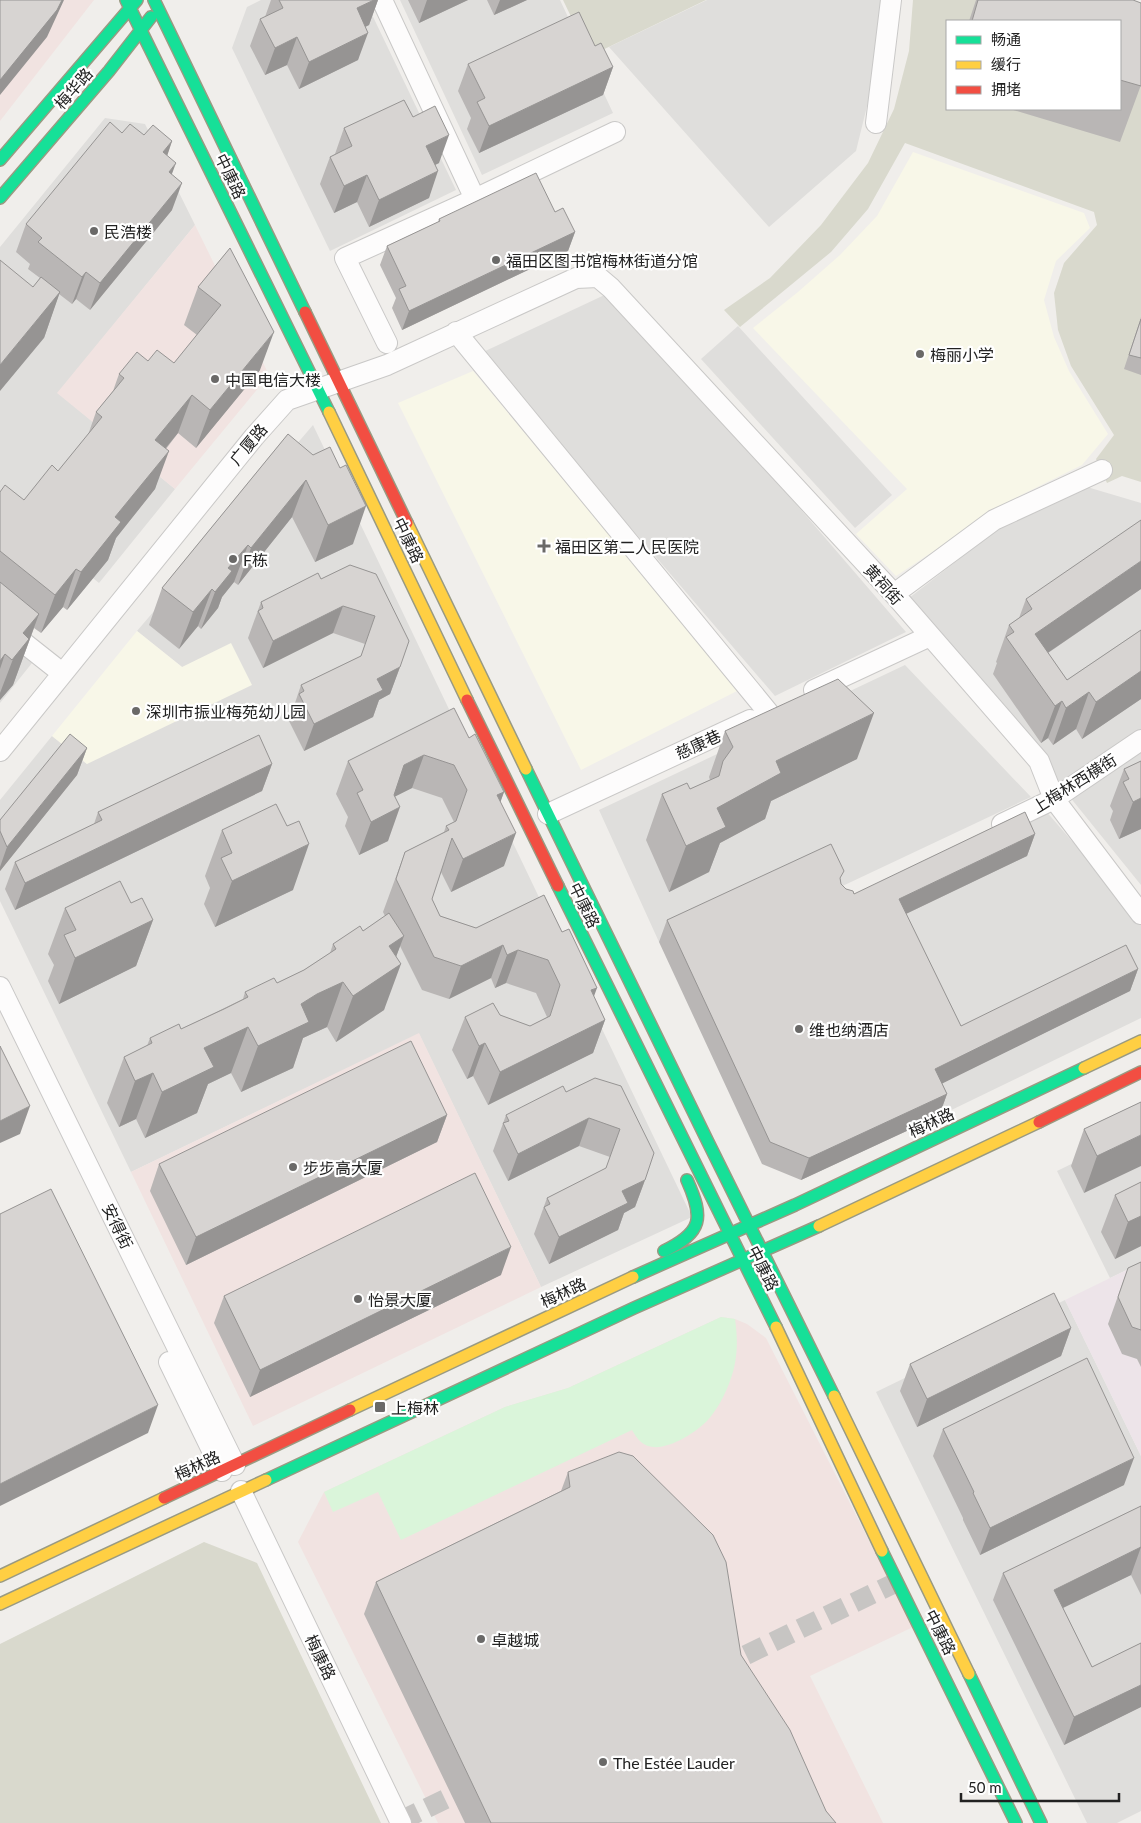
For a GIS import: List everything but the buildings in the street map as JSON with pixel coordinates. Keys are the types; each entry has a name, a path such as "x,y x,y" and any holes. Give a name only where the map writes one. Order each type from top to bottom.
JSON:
{"main road":[{"name":"梅华路","path":"0,198 109,71 140,30 156,4 170,0"},
{"name":"梅华路","path":"0,160 131,3"},
{"name":"中康路","path":"131,3 140,30 318,389 527,825 787,1350 897,1582 1016,1823"},
{"name":"中康路","path":"156,4 548,814 708,1142 763,1250 1041,1823"},
{"name":"梅林路","path":"0,1576 623,1282 827,1189 1141,1041"},
{"path":"0,1604 634,1308 841,1217 975,1154 1141,1072"},
{"path":"708,1142 725,1156 742,1186"},
{"path":"623,1282 656,1255 684,1241 691,1233 699,1214 698,1206 684,1173 689,1150"},
{"path":"802,1188 827,1189"},
{"path":"796,1250 803,1243 825,1232 841,1217"},
{"path":"746,1290 753,1296 766,1323 787,1350"},
{"path":"634,1308 668,1307"},
{"path":"807,1341 808,1315"}],"street":[{"path":"382,0 475,199"},
{"path":"876,123 891,0"},
{"path":"387,343 345,258 475,199 615,132"},
{"name":"广厦路","path":"0,751 269,419 287,400 387,365 576,278 598,277"},
{"name":"黄祠街","path":"598,277 611,288 894,594 1039,761 1054,799 1141,914"},
{"path":"456,332 782,705"},
{"path":"894,594 994,520 1102,470"},
{"path":"0,624 62,673"},
{"name":"慈康巷","path":"548,814 930,636"},
{"name":"上梅林西横街","path":"984,833 1054,799 1141,740"},
{"name":"安得街","path":"0,987 229,1468"},
{"name":"安得街","path":"0,1016 229,1468"},
{"name":"梅康路","path":"241,1492 401,1823"}],"shaded area":[{"path":"0,0 94,0 0,121"},
{"path":"261,0 365,0 456,190 330,251 232,48 247,7"},
{"path":"400,0 560,0 613,113 482,175"},
{"path":"563,0 706,0 590,56"},
{"path":"707,0 893,0 856,151 769,227 609,47"},
{"path":"913,0 1128,0 1141,4 1141,482 1122,476 1107,483 1096,459 1114,435 1071,366 1058,330 1054,293 1064,263 1097,225 1094,212 905,143 868,209 831,252 740,327 724,310 770,278 821,225 868,163 894,109 909,51"},
{"path":"105,118 145,124 195,225 58,393 175,489 99,583 0,503 0,247"},
{"name":"梅丽小学","path":"913,152 1084,213 1090,228 1056,261 1044,300 1054,337 1069,371 1108,434 1082,465 1011,500 896,576 856,534 907,489 753,328 840,255 877,216"},
{"name":"中国电信大楼","path":"195,225 269,375 175,489 57,393"},
{"path":"613,291 906,632 775,696 481,353"},
{"path":"738,326 892,495 855,528 701,359"},
{"name":"福田区第二人民医院","path":"473,371 739,690 581,770 398,403"},
{"path":"313,425 692,1217 541,1287 419,1034 131,1172 0,901 0,800 52,736 87,764 182,667 137,631"},
{"path":"1087,487 1141,503 1141,885 909,598 998,529"},
{"name":"深圳市振业梅苑幼儿园","path":"137,631 182,667 231,643 252,685 87,764 52,736"},
{"path":"0,637 32,663 0,703"},
{"path":"905,665 1031,797 834,890 823,866 659,942 599,810"},
{"path":"1045,810 1141,921 1141,1018 939,1116 843,910"},
{"path":"419,1033 541,1287 253,1426 131,1172"},
{"path":"1141,1130 1141,1263 1110,1278 1057,1171"},
{"path":"1141,1263 1141,1456 1065,1300"},
{"path":"1065,1300 1141,1456 1141,1811 1117,1823 1087,1823 876,1392"},
{"path":"721,1317 735,1319 747,1324 766,1338 913,1627 810,1676 883,1823 438,1823 298,1542 324,1492 505,1407 568,1388"},
{"path":"204,1542 257,1563 381,1823 0,1823 0,1644"}],"green space":[{"path":"721,1317 735,1319 737,1350 733,1373 723,1397 711,1417 695,1431 680,1440 663,1446 648,1446 638,1440 632,1430 401,1540 378,1492 333,1512 324,1492 505,1407 568,1388"}],"tunnel":[{"path":"719,1668 897,1582"},
{"path":"400,1821 477,1784"}],"traffic: fast":[{"path":"126,0 329,412"},
{"path":"0,160 137,0"},
{"path":"154,0 305,312"},
{"path":"0,198 109,71 151,17"},
{"path":"526,769 834,1396"},
{"path":"558,886 776,1327"},
{"path":"633,1277 795,1205 1084,1068"},
{"path":"664,1251 686,1237 693,1230 696,1223 696,1204 687,1180"},
{"path":"266,1480 634,1308 819,1226"},
{"path":"882,1551 1016,1823"},
{"path":"969,1674 1041,1823"}],"traffic: slow":[{"path":"329,412 467,700"},
{"path":"407,523 526,769"},
{"path":"1084,1068 1141,1041"},
{"path":"819,1226 1039,1122"},
{"path":"350,1410 633,1277"},
{"path":"776,1327 882,1551"},
{"path":"834,1396 969,1674"},
{"path":"0,1604 266,1480"},
{"path":"0,1576 164,1498"}],"traffic: jam":[{"path":"305,312 407,523"},
{"path":"467,700 558,886"},
{"path":"1039,1122 1141,1072"},
{"path":"164,1498 350,1410"}],"place":[{"name":"民浩楼","path":"94,231"},
{"name":"福田区图书馆梅林街道分馆","path":"496,260"},
{"name":"梅丽小学","path":"920,354"},
{"name":"中国电信大楼","path":"215,379"},
{"name":"福田区第二人民医院","path":"544,546"},
{"name":"F栋","path":"233,559"},
{"name":"深圳市振业梅苑幼儿园","path":"136,711"},
{"name":"维也纳酒店","path":"799,1029"},
{"name":"步步高大厦","path":"293,1167"},
{"name":"怡景大厦","path":"358,1299"},
{"name":"上梅林","path":"380,1407"},
{"name":"卓越城","path":"481,1639"},
{"name":"The Estée Lauder","path":"603,1762"}]}
